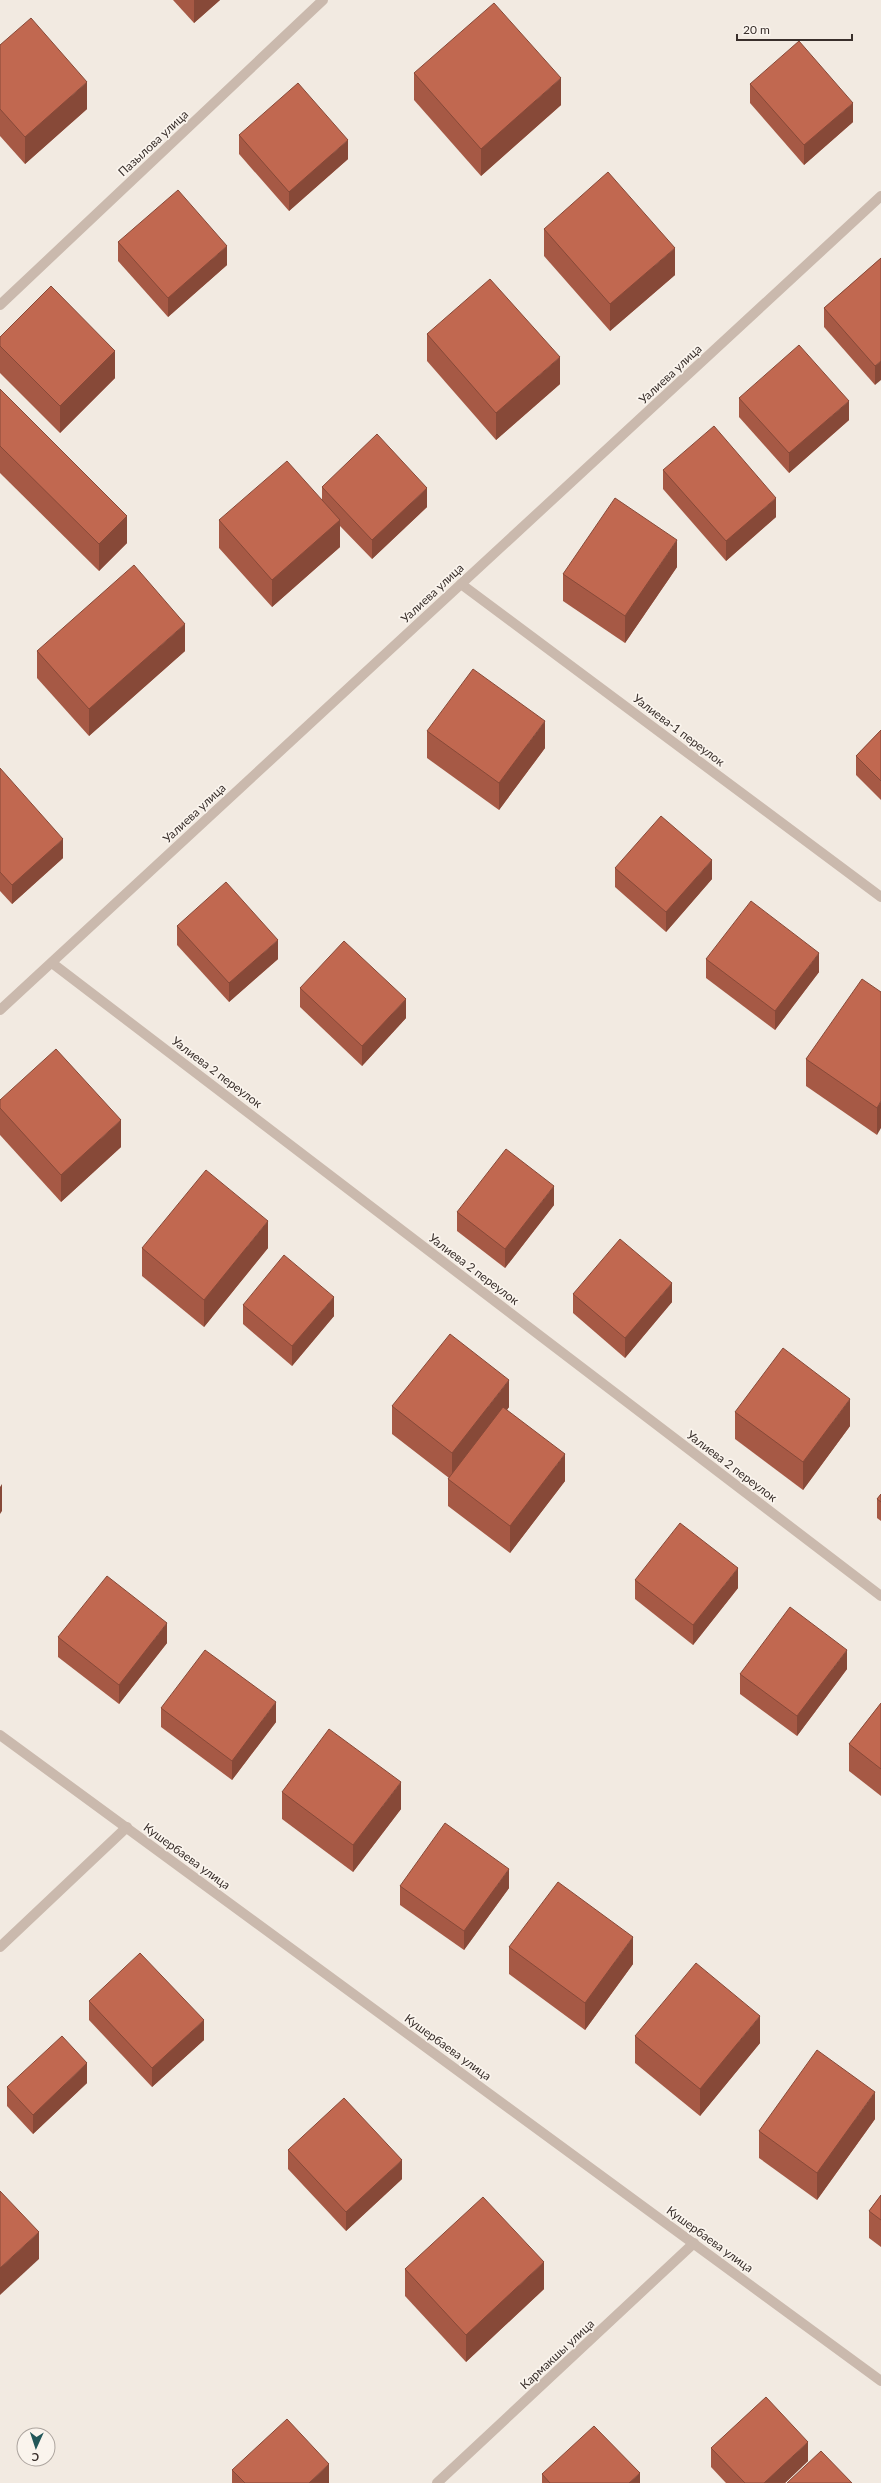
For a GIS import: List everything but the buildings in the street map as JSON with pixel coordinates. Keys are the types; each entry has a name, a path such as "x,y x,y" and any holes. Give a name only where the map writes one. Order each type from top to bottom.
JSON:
{"street":[{"name":"Пазылова улица","path":"0,305 323,0"},
{"name":"Уалиева улица","path":"0,1010 881,196"},
{"name":"Уалиева-1 переулок","path":"461,584 881,897"},
{"name":"Уалиева 2 переулок","path":"52,962 881,1596"},
{"name":"Кушербаева улица","path":"0,1735 881,2381"},
{"path":"0,1947 127,1827"},
{"name":"Кармакшы улица","path":"437,2483 694,2243"}]}
